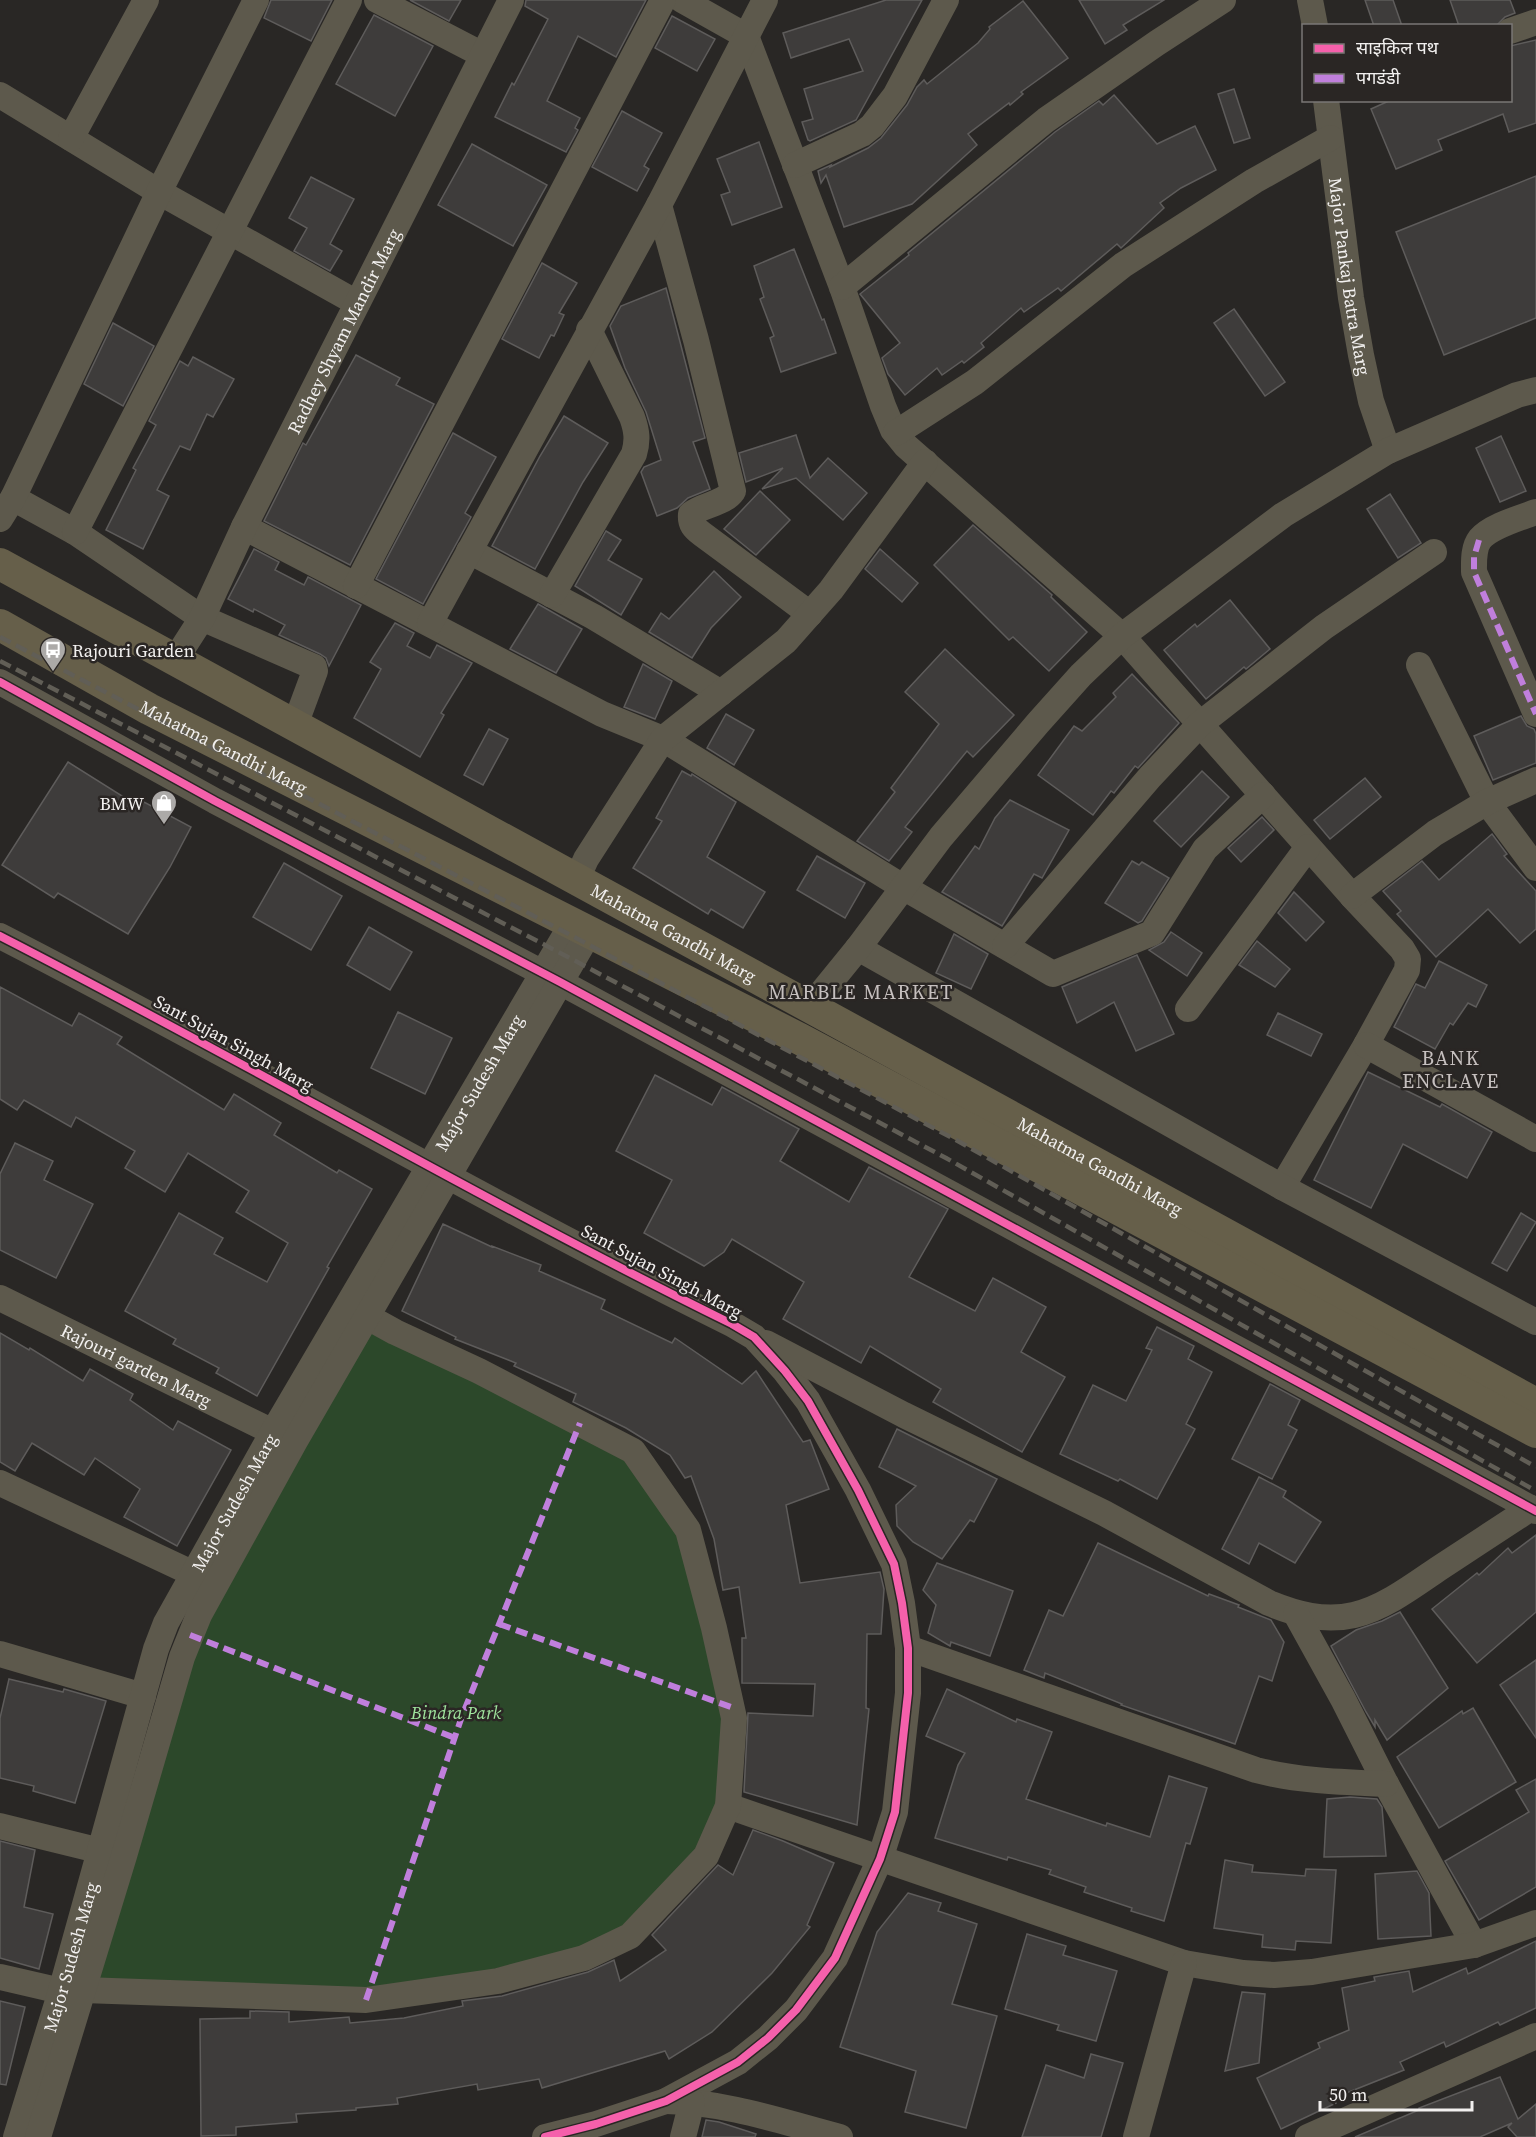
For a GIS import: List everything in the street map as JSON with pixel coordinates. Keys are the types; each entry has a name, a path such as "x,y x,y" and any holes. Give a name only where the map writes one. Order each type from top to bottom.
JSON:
{"main road":[{"name":"Mahatma Gandhi Marg","path":"0,564 1536,1404"},
{"name":"Mahatma Gandhi Marg","path":"0,625 149,708 800,1039 1536,1432"}],"street":[{"path":"70,138 146,0"},
{"path":"256,0 159,192 7,509 75,532 196,614 314,668 315,671 295,725"},
{"path":"75,532 349,0"},
{"path":"377,0 477,52"},
{"name":"Radhey Shyam Mandir Marg","path":"170,657 244,527 477,52 497,0"},
{"name":"Radhey Shyam Mandir Marg","path":"477,52 511,0"},
{"path":"356,586 663,0"},
{"path":"682,0 746,36 842,287 883,406 896,434 906,446 1122,636 1408,958 1407,970 1366,1045 1282,1186"},
{"path":"430,623 659,205 765,0"},
{"path":"795,165 862,134 872,126 895,96 946,0"},
{"path":"842,287 1046,120 1223,0"},
{"path":"1310,0 1315,24"},
{"path":"1512,30 1536,22"},
{"path":"0,95 159,192 354,301"},
{"name":"Major Pankaj Batra Marg","path":"1326,102 1351,298 1361,355 1371,401 1388,451"},
{"path":"896,434 975,382 1123,266 1254,181 1330,138"},
{"path":"659,205 696,340 733,491 723,500 699,508 692,514 693,527 810,614"},
{"name":"Radhey Shyam Mandir Marg","path":"196,614 241,516 354,301"},
{"path":"552,595 634,454 638,443 632,417 589,330"},
{"path":"810,1007 858,948 941,837 1081,675 1122,636 1283,515 1388,451 1517,395 1536,390"},
{"path":"577,879 586,858 663,739 786,641 831,590 925,462"},
{"path":"1536,512 1497,527 1479,540 1474,557 1474,572 1536,714"},
{"path":"244,527 602,714 663,739 903,887 1053,974 1152,933 1205,849 1263,795"},
{"path":"469,551 594,617 721,693"},
{"path":"1005,946 1150,777 1200,724 1324,627 1434,552"},
{"path":"1419,665 1487,802 1536,868"},
{"path":"0,682 215,801 552,978 1533,1510 1375,1608 1354,1615 1331,1618 1296,1614 1269,1603 1104,1513 754,1337"},
{"path":"1352,896 1435,833 1487,802 1536,780"},
{"path":"1188,1009 1308,847"},
{"name":"Major Sudesh Marg","path":"38,2137 101,1851 156,1649 165,1627 273,1432 438,1171 581,927"},
{"name":"Sant Sujan Singh Marg","path":"0,936 119,997 438,1171 754,1337 808,1401 858,1490 894,1564 908,1648 908,1693 896,1812 880,1859 835,1958 796,2010 768,2038 738,2062 666,2101 596,2124 545,2137"},
{"path":"858,948 1282,1186 1536,1322"},
{"path":"1366,1045 1536,1139"},
{"name":"Major Sudesh Marg","path":"16,2137 72,1991 190,1635 366,1316 438,1171"},
{"name":"Rajouri garden Marg","path":"0,1298 273,1432"},
{"path":"0,1977 72,1991 366,2000 498,1981 584,1958 630,1936 706,1856 728,1806 734,1718 714,1628 688,1530 633,1450 366,1316"},
{"path":"0,1483 194,1574"},
{"path":"1296,1614 1474,1945"},
{"path":"165,1627 190,1635"},
{"path":"908,1648 1256,1770 1283,1777 1318,1781 1386,1784"},
{"path":"0,1654 143,1696"},
{"path":"728,1806 1184,1963 1243,1973 1274,1975 1312,1972 1474,1945 1536,1923"},
{"path":"0,1826 101,1851"},
{"path":"1136,2137 1184,1963"},
{"path":"1308,2137 1536,2036"},
{"path":"666,2101 692,2102 761,2116 840,2137"},
{"path":"683,2137 692,2102"}],"green space":[{"name":"Bindra Park","path":"366,1316 633,1451 688,1530 714,1628 728,1806 630,1936 366,2000 83,1990 190,1635"}],"building":[{"path":"271,0 332,0 311,41 264,18"},
{"path":"410,0 461,0 449,21"},
{"path":"526,0 646,0 616,57 578,36 547,101 580,118 575,128 578,130 566,152 495,117 548,19 525,6"},
{"path":"886,0 922,0 856,120 808,140 802,122 813,119 804,89 863,71 849,39 791,58 783,33"},
{"path":"1079,0 1164,0 1123,25 1127,30 1105,44"},
{"path":"1365,0 1393,0 1401,24 1373,24"},
{"path":"1450,0 1510,0 1515,13 1505,17 1498,24 1458,24"},
{"path":"1023,1 1068,58 1021,92 1023,94 1010,105 1009,103 968,134 977,145 912,204 844,227 826,175 821,183 818,171 868,148 881,138 924,80 927,84 978,43 990,29 989,27"},
{"path":"374,15 433,46 395,116 336,84"},
{"path":"672,16 715,39 697,71 655,48"},
{"path":"1536,40 1536,123 1509,132 1503,114 1438,140 1442,150 1396,169 1371,109 1387,102 1512,102 1512,46"},
{"path":"1234,89 1250,138 1234,143 1218,94"},
{"path":"1114,95 1157,144 1195,126 1216,170 1181,188 1160,203 1164,208 1121,248 1117,244 1061,291 1058,288 1024,312 1021,308 981,343 984,347 964,363 962,361 942,375 937,368 905,395 888,374 882,358 900,343 860,294 1055,132 1099,101 1103,105"},
{"path":"622,111 662,133 644,166 649,169 637,191 592,167"},
{"path":"759,142 782,207 732,225 721,195 730,192 717,159"},
{"path":"472,144 547,185 513,246 438,205"},
{"path":"1536,176 1536,318 1444,355 1396,232"},
{"path":"311,177 354,199 330,244 342,251 330,271 294,251 307,228 289,218"},
{"path":"794,249 836,353 781,372 770,338 774,336 760,299 764,297 754,266"},
{"path":"542,263 577,283 559,313 564,315 554,336 551,335 539,358 502,339"},
{"path":"666,288 705,438 693,442 710,489 688,498 677,508 657,516 641,472 644,467 661,460 646,412 625,368 610,326 621,306"},
{"path":"1234,309 1285,382 1265,396 1214,323"},
{"path":"113,323 154,346 123,406 84,384"},
{"path":"356,355 400,378 396,385 434,404 350,565 264,521 303,443 306,445"},
{"path":"193,357 234,379 213,417 207,414 190,450 180,446 157,490 169,496 143,549 106,530 136,470 133,468 156,425 149,421 180,361 188,366"},
{"path":"564,416 608,443 583,482 535,569 492,546"},
{"path":"453,433 496,457 465,513 471,517 423,604 376,579"},
{"path":"796,435 810,478 828,458 867,493 843,520 796,478 762,489 783,468 746,482 739,453"},
{"path":"1501,436 1526,491 1500,502 1476,448"},
{"path":"760,491 790,520 756,555 724,529"},
{"path":"1390,494 1421,543 1398,558 1367,509"},
{"path":"973,525 1052,595 1051,597 1087,632 1049,671 1013,637 1009,640 934,565"},
{"path":"606,531 621,540 608,560 642,579 621,615 575,586"},
{"path":"254,549 279,562 275,570 304,585 308,577 361,605 329,666 326,658 320,654 279,635 285,625 228,599"},
{"path":"880,549 918,583 902,602 865,569"},
{"path":"714,571 741,597 711,628 692,658 649,632 661,613 669,619"},
{"path":"1230,600 1270,649 1246,669 1244,667 1206,699 1164,650 1195,624 1197,627"},
{"path":"538,604 582,629 556,673 510,649"},
{"path":"395,623 414,633 407,646 430,658 437,645 472,663 441,713 444,715 420,757 354,718 381,669 370,662"},
{"path":"945,649 1014,715 973,757 967,751 905,827 912,832 889,861 857,841 895,792 891,788 939,724 905,692"},
{"path":"643,664 672,681 655,719 624,707"},
{"path":"1132,674 1179,723 1138,768 1135,766 1114,793 1111,791 1093,815 1038,775 1074,726 1082,731 1116,697 1113,693"},
{"path":"726,714 754,730 734,765 707,748"},
{"path":"1521,716 1536,734 1536,763 1493,780 1474,736"},
{"path":"489,729 508,739 483,785 464,775"},
{"path":"68,762 141,808 144,802 191,827 170,867 128,934 58,893 54,898 2,865"},
{"path":"682,771 691,776 692,774 736,802 707,857 765,892 743,928 711,909 708,914 633,868 662,821 656,818"},
{"path":"1202,771 1229,797 1181,847 1154,821"},
{"path":"1365,778 1381,797 1330,839 1314,820"},
{"path":"1010,800 1069,830 1042,878 1034,874 1002,926 942,892 975,846 979,849 995,818"},
{"path":"1262,817 1274,830 1241,862 1228,848"},
{"path":"1492,834 1507,854 1504,856 1536,891 1536,929 1520,943 1488,909 1436,957 1397,914 1401,911 1383,891 1422,861 1439,880"},
{"path":"817,856 865,883 845,918 797,890"},
{"path":"1132,861 1139,865 1142,862 1169,878 1142,921 1138,923 1105,903"},
{"path":"284,863 342,896 311,950 253,917"},
{"path":"1294,892 1324,922 1306,941 1278,913"},
{"path":"369,927 412,952 390,990 347,965"},
{"path":"1171,932 1202,953 1187,976 1149,950 1164,942"},
{"path":"954,934 988,954 971,989 936,973"},
{"path":"1257,941 1290,969 1275,987 1239,965"},
{"path":"1137,955 1174,1034 1136,1051 1114,1002 1077,1023 1062,987"},
{"path":"1439,961 1487,985 1476,1007 1468,1003 1453,1025 1450,1023 1435,1049 1394,1027 1416,984 1425,988"},
{"path":"0,987 72,1026 79,1013 122,1037 117,1044 224,1110 234,1094 281,1123 274,1135 337,1173 339,1170 372,1189 257,1396 216,1373 219,1368 173,1344 176,1339 125,1311 179,1213 223,1238 214,1254 267,1282 288,1243 236,1212 249,1191 188,1153 165,1192 125,1168 135,1151 76,1117 71,1127 24,1100 17,1110 0,1099"},
{"path":"398,1012 452,1038 425,1094 371,1068"},
{"path":"1278,1013 1322,1034 1311,1056 1267,1035"},
{"path":"1368,1072 1440,1107 1442,1104 1492,1132 1467,1178 1403,1144 1371,1208 1314,1180"},
{"path":"655,1075 712,1105 722,1087 799,1129 780,1161 849,1202 869,1167 948,1209 909,1277 975,1311 993,1278 1046,1307 1021,1352 1065,1377 1022,1452 933,1402 941,1389 870,1346 861,1363 783,1319 804,1282 732,1239 724,1252 704,1266 644,1233 672,1180 616,1151"},
{"path":"15,1143 53,1161 44,1180 93,1204 56,1278 0,1250 0,1174"},
{"path":"1521,1213 1536,1222 1507,1271 1492,1263"},
{"path":"443,1224 492,1247 541,1265 539,1271 605,1300 601,1309 672,1343 675,1338 742,1384 756,1371 803,1442 810,1440 829,1489 786,1505 800,1583 880,1572 884,1589 881,1634 867,1634 866,1708 869,1709 857,1825 744,1792 748,1713 813,1716 815,1684 742,1683 742,1638 746,1638 739,1587 723,1590 714,1539 691,1476 685,1478 670,1455 626,1428 573,1402 576,1394 514,1366 516,1363 455,1339 456,1337 402,1311"},
{"path":"1157,1327 1194,1346 1188,1359 1212,1372 1186,1424 1195,1429 1157,1499 1120,1479 1118,1481 1060,1454 1093,1385 1126,1401 1152,1350 1146,1348"},
{"path":"0,1333 29,1350 30,1348 83,1381 90,1369 133,1394 130,1400 173,1430 178,1421 231,1450 177,1546 124,1517 140,1489 95,1458 84,1475 32,1443 15,1471 0,1462"},
{"path":"1270,1384 1300,1400 1288,1425 1297,1430 1272,1479 1232,1459"},
{"path":"897,1429 997,1479 974,1522 970,1520 942,1559 913,1542 897,1526 896,1505 916,1486 879,1467"},
{"path":"1259,1477 1286,1491 1283,1497 1321,1522 1295,1563 1259,1543 1249,1564 1222,1549"},
{"path":"1536,1535 1536,1612 1477,1663 1432,1609 1477,1573 1479,1575 1508,1548 1512,1553"},
{"path":"1098,1543 1208,1596 1209,1594 1239,1605 1238,1607 1271,1620 1284,1642 1272,1681 1259,1676 1235,1744 1121,1705 1045,1673 1044,1678 1024,1670 1049,1610 1063,1616"},
{"path":"937,1563 1013,1591 990,1656 951,1642 950,1646 928,1633 936,1605 923,1590"},
{"path":"1400,1612 1448,1688 1387,1740 1375,1720 1375,1727 1366,1712 1331,1646 1356,1630"},
{"path":"1536,1660 1536,1738 1500,1685"},
{"path":"9,1679 63,1692 64,1689 106,1701 75,1803 33,1791 34,1786 0,1778 0,1718"},
{"path":"947,1689 1016,1722 1017,1719 1052,1732 1026,1799 1106,1826 1107,1823 1150,1837 1169,1776 1207,1788 1190,1844 1186,1843 1164,1921 1131,1911 1132,1908 1084,1892 1086,1887 1049,1874 1051,1870 1008,1857 1007,1860 935,1838 958,1765 965,1753 926,1736"},
{"path":"1473,1708 1516,1782 1439,1828 1397,1757 1462,1711 1463,1714"},
{"path":"1536,1779 1536,1887 1479,1920 1445,1861 1529,1812 1516,1790"},
{"path":"1350,1797 1377,1799 1382,1807 1386,1856 1324,1857 1327,1799"},
{"path":"753,1830 834,1863 807,1925 810,1927 772,1973 712,2032 669,2059 665,2051 542,2088 539,2079 478,2090 477,2084 397,2098 398,2104 356,2108 356,2110 296,2114 297,2122 236,2127 236,2135 201,2136 200,2019 250,2018 250,2011 289,2012 289,2022 349,2017 350,2023 404,2018 463,2006 462,2001 502,1996 588,1972 614,1960 620,1981 666,1950 652,1935 718,1865 733,1875"},
{"path":"0,1841 35,1850 24,1907 53,1914 39,1969 0,1958"},
{"path":"1225,1860 1253,1865 1252,1872 1305,1876 1306,1869 1336,1870 1331,1943 1296,1941 1295,1950 1262,1947 1263,1935 1214,1928"},
{"path":"1417,1871 1429,1893 1431,1936 1378,1939 1375,1874"},
{"path":"908,1893 941,1903 938,1911 977,1924 952,2004 997,2016 966,2128 905,2112 916,2071 840,2047 877,1932"},
{"path":"1027,1934 1066,1946 1063,1955 1117,1971 1096,2041 1057,2030 1059,2025 1005,2009"},
{"path":"1536,1941 1536,2008 1500,2025 1498,2022 1446,2047 1444,2042 1400,2062 1404,2070 1334,2098 1336,2103 1281,2129 1257,2078 1320,2048 1318,2043 1349,2030 1342,1988 1375,1981 1374,1977 1409,1971 1413,1992 1466,1968 1468,1974"},
{"path":"1242,1992 1265,1994 1259,2063 1225,2071"},
{"path":"0,2001 25,2007 6,2085 0,2084"},
{"path":"1091,2054 1123,2063 1101,2137 1022,2137 1046,2065 1084,2078"},
{"path":"1500,2077 1518,2119 1536,2104 1536,2137 1517,2137 1508,2127 1512,2123 1480,2137 1355,2137 1419,2110 1419,2108"},
{"path":"706,2120 756,2134 755,2137 702,2137"}],"railway":[{"path":"0,637 576,938 956,1140 1536,1467"},
{"path":"0,661 566,956 946,1158 1536,1491"}],"marked path":[{"path":"1479,540 1474,557 1474,572 1536,714"},
{"path":"366,2000 462,1716 580,1423"},
{"path":"499,1624 731,1707"},
{"path":"190,1635 455,1738"}],"cycle path":[{"path":"0,682 215,801 560,982 1536,1511"},
{"path":"0,936 548,1230 754,1337 808,1401 858,1490 894,1564 908,1648 908,1693 895,1812 880,1859 835,1958 796,2010 768,2038 738,2062 666,2101 596,2124 545,2137"}],"place":[{"name":"Rajouri Garden","path":"53,673"},
{"name":"BMW","path":"164,826"}],"district":[{"name":"MARBLE MARKET","path":"861,992"},
{"name":"BANK ENCLAVE","path":"1451,1070"}]}
